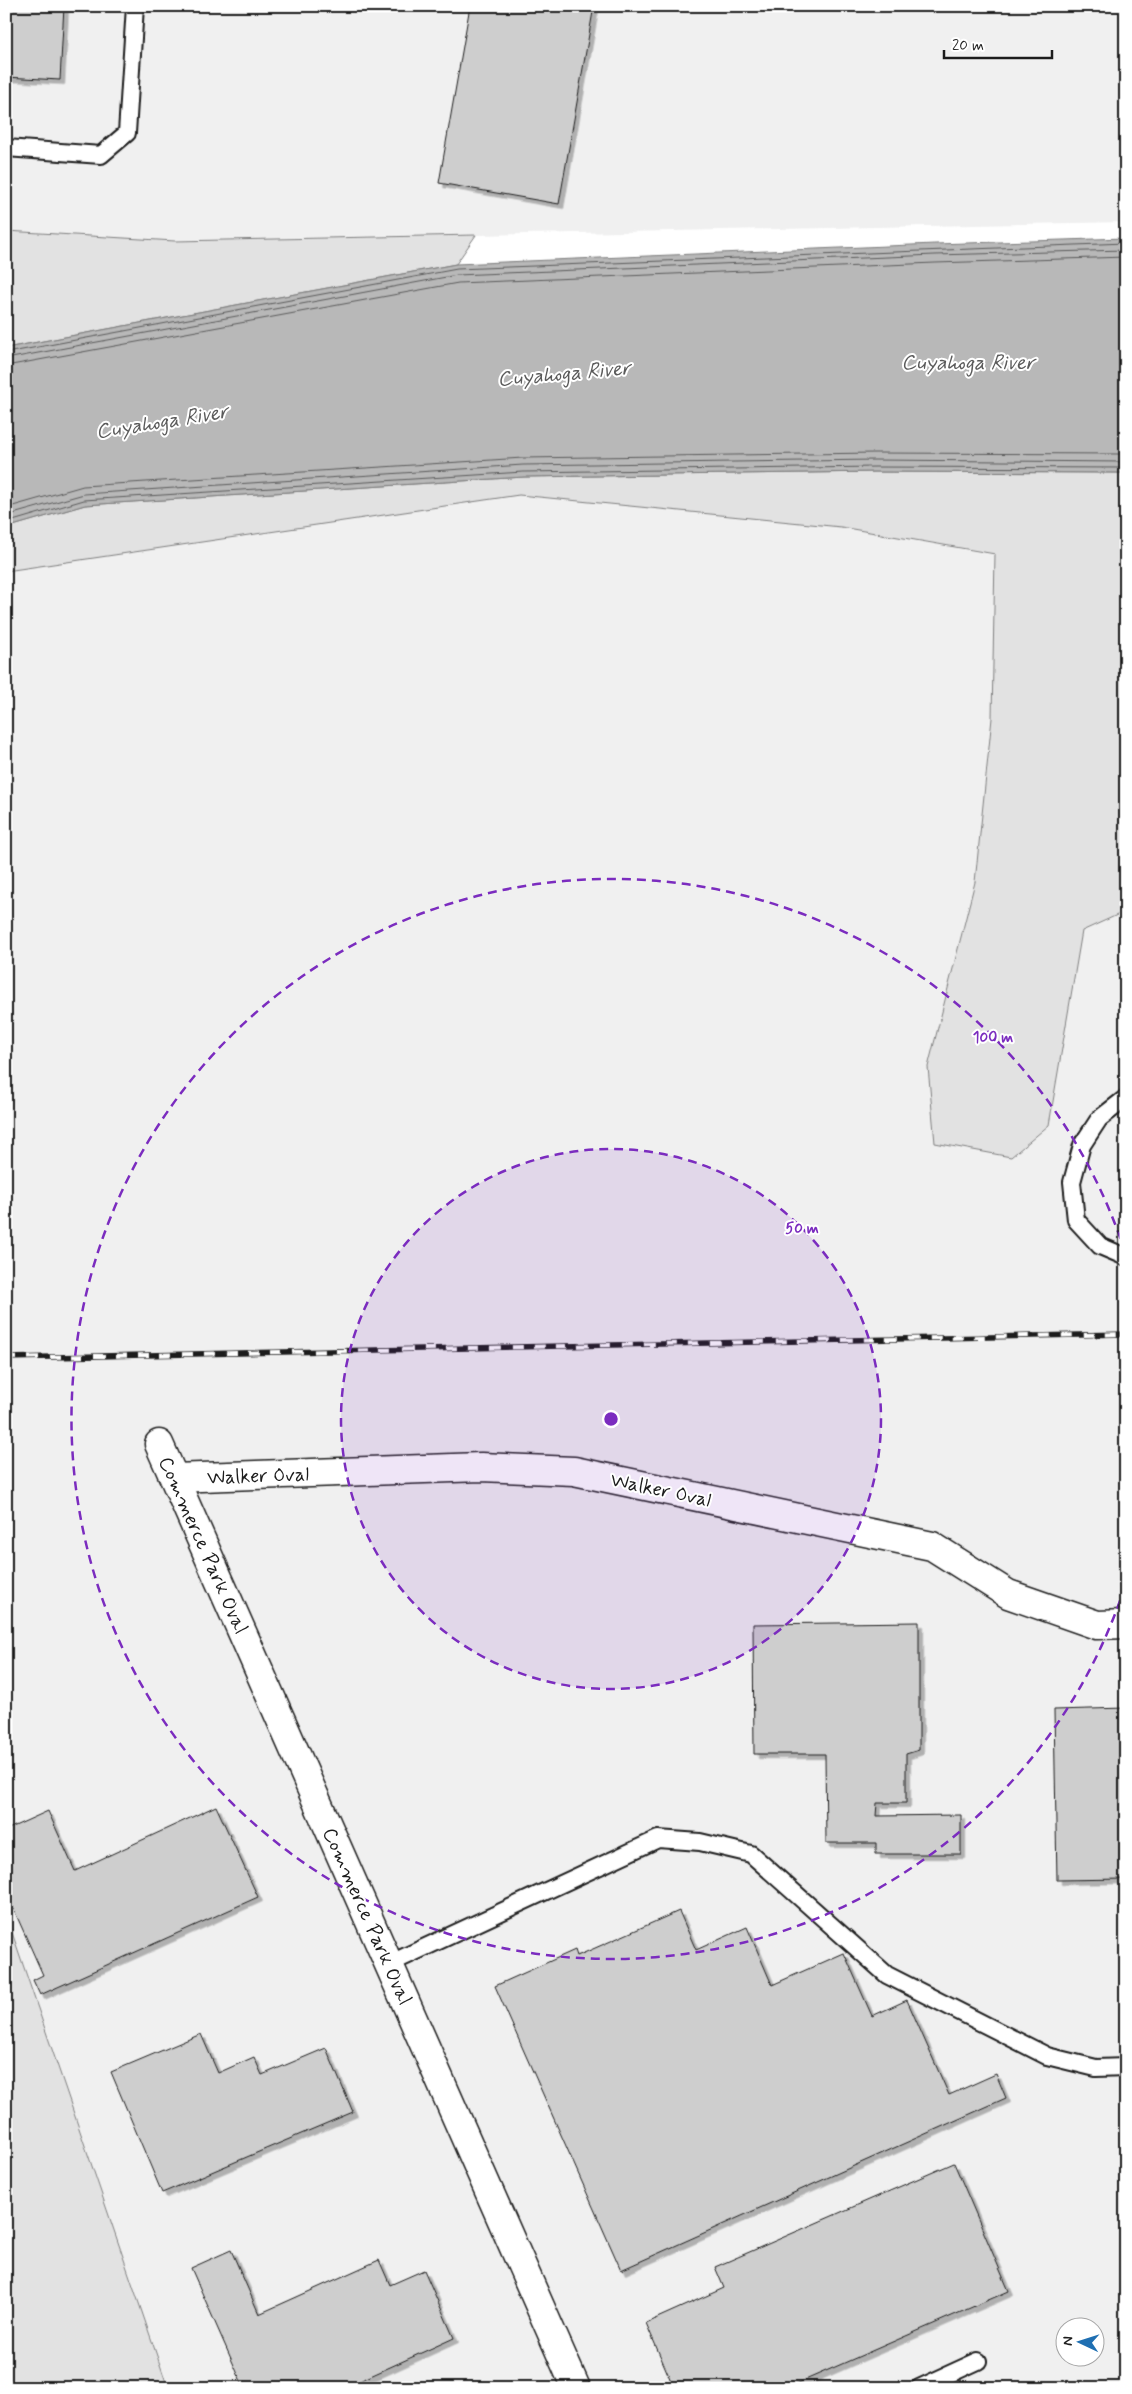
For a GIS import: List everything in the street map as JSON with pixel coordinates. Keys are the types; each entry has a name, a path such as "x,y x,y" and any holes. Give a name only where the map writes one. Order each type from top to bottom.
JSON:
{"street":[{"name":"Commerce Park Oval","path":"159,1444 576,2388"},
{"name":"Walker Oval","path":"174,1478 481,1467 574,1471 932,1546 1008,1594 1097,1625 1126,1624"}],"lane":[{"path":"6,148 101,155 127,133 135,6"},
{"path":"1126,1098 1099,1118 1082,1144 1072,1182 1076,1220 1100,1246 1126,1257"},
{"path":"389,1964 658,1839 700,1842 751,1854 888,1975 1047,2056 1096,2068 1126,2067"},
{"path":"919,2388 978,2360"}],"shaded area":[{"path":"6,6 1126,6 1126,222 175,241 6,231"},
{"path":"6,231 175,241 476,235 456,264 6,348"},
{"path":"875,472 1126,473 1126,911 1082,931 1049,1125 1011,1157 935,1143 928,1067 975,882 992,718 995,554 841,527 519,495 6,571 6,528 85,505 524,477"},
{"path":"519,495 841,527 1014,558 1126,552 1126,2388 168,2388 6,1915 6,571"},
{"path":"6,1915 168,2388 6,2388"}],"water":[{"name":"Cuyahoga River","path":"1126,238 1126,473 875,472 524,477 85,505 6,528 6,348 456,264"}],"building":[{"path":"6,6 64,6 60,80 6,77"},
{"path":"470,6 594,6 559,204 439,183"},
{"path":"919,1622 919,1750 906,1754 906,1803 877,1803 876,1816 961,1815 961,1854 876,1854 876,1843 826,1843 825,1754 754,1754 753,1624"},
{"path":"1126,1708 1126,1879 1057,1880 1054,1710"},
{"path":"216,1806 258,1897 40,1995 33,1980 43,1975 6,1892 6,1830 48,1811 75,1871"},
{"path":"679,1911 696,1950 747,1927 772,1985 844,1953 872,2016 907,2000 949,2095 996,2074 1006,2098 621,2270 495,1986 575,1950 577,1956"},
{"path":"201,2034 218,2073 254,2057 262,2075 326,2048 353,2112 162,2193 111,2072"},
{"path":"954,2163 1009,2291 787,2388 674,2388 646,2323 724,2288 715,2267"},
{"path":"231,2250 259,2314 379,2260 390,2285 424,2270 454,2338 344,2388 244,2388 191,2268"}],"railway":[{"path":"6,1358 1126,1334"}]}
